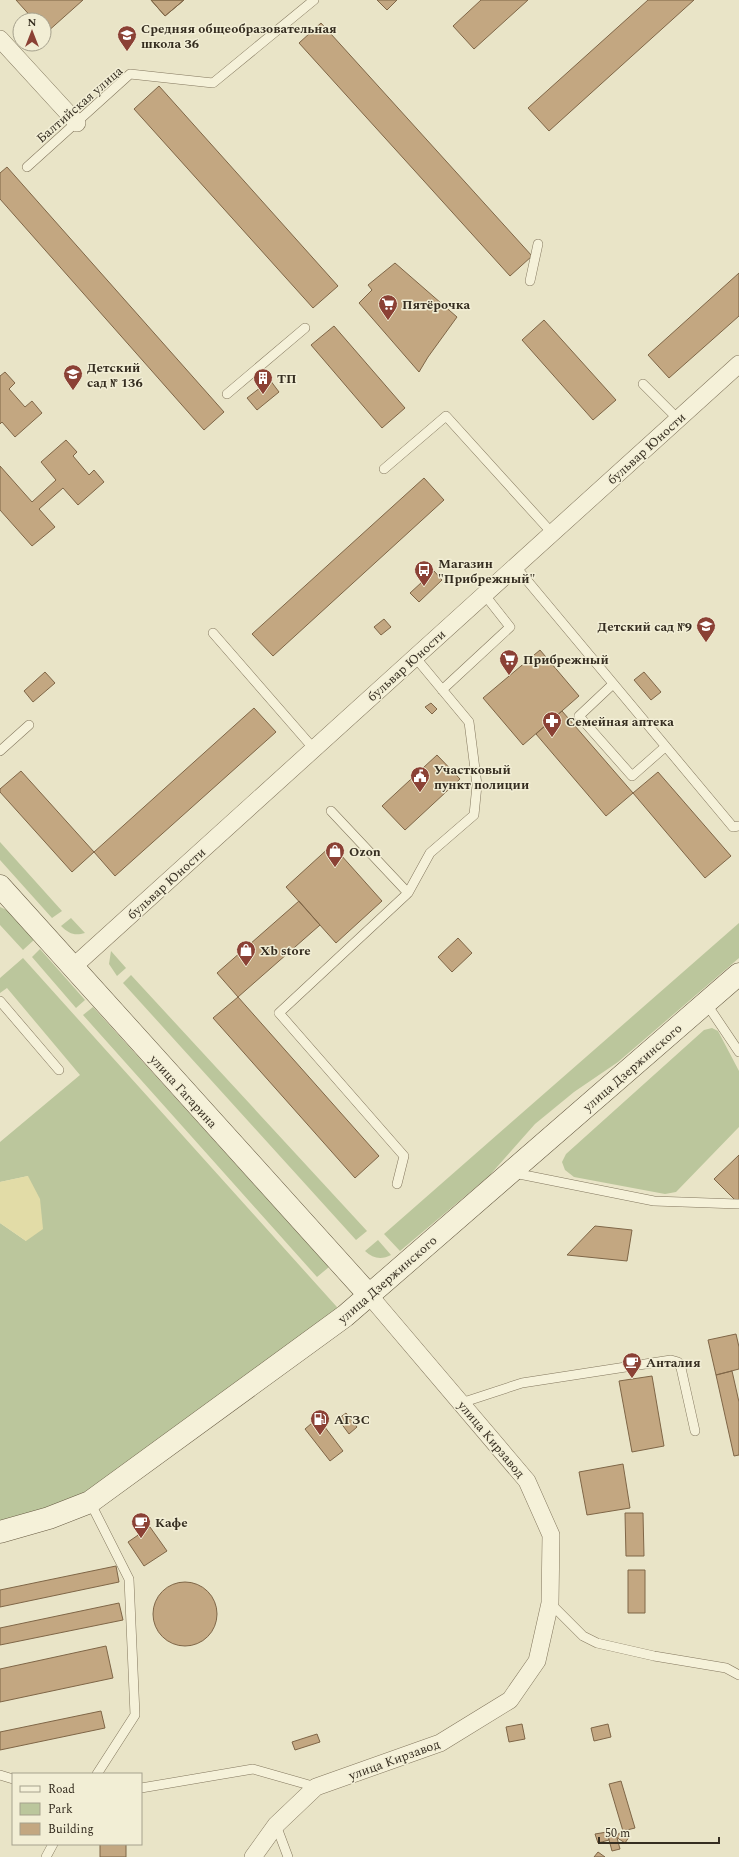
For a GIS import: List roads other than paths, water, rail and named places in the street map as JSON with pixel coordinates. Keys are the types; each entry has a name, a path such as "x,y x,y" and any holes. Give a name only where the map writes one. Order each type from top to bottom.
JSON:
{"main road":[{"name":"улица Гагарина","path":"1,889 369,1295"},
{"name":"улица Дзержинского","path":"0,1532 49,1518 90,1502 345,1316 739,974"}],"street":[{"path":"0,39 77,123"},
{"name":"бульвар Юности","path":"73,967 739,364"},
{"name":"улица Кирзавод","path":"253,1857 276,1826 316,1787 440,1743 510,1700 537,1661 550,1603 551,1535 527,1481 369,1295"}],"lane":[{"name":"Балтийская улица","path":"27,166 77,123 130,74 213,83 314,0"},
{"path":"530,281 538,244"},
{"path":"227,394 305,328"},
{"path":"643,384 678,419"},
{"path":"384,469 446,416 552,534"},
{"path":"515,566 733,827 739,826"},
{"path":"442,690 510,627 484,594"},
{"path":"213,633 314,749"},
{"path":"397,1184 404,1156 279,1013 408,893 430,852 474,815 477,785 469,722 415,657"},
{"path":"613,684 579,716 632,776 666,747"},
{"path":"0,751 29,725"},
{"path":"331,811 408,893"},
{"path":"0,1001 59,1070"},
{"path":"706,1003 739,1052"},
{"path":"511,1172 654,1201 738,1204"},
{"path":"461,1403 522,1383 671,1360 678,1362 681,1368 695,1431"},
{"path":"90,1502 128,1579 136,1715 98,1773"},
{"path":"550,1603 583,1636 597,1642 654,1656 726,1668 739,1675"},
{"path":"726,1668 739,1665"},
{"path":"142,1788 253,1769 316,1787"},
{"path":"0,1775 12,1779"},
{"path":"276,1826 288,1857"},
{"path":"46,1857 52,1845"}],"place":[{"name":"Средняя общеобразовательная школа 36","path":"127,52"},
{"name":"Пятёрочка","path":"388,321"},
{"name":"Детский сад № 136","path":"73,391"},
{"name":"ТП","path":"263,395"},
{"name":"Магазин \"Прибрежный\"","path":"424,587"},
{"name":"Детский сад №9","path":"706,643"},
{"name":"Прибрежный","path":"509,676"},
{"name":"Семейная аптека","path":"552,738"},
{"name":"Участковый пункт полиции","path":"420,793"},
{"name":"Ozon","path":"335,868"},
{"name":"Xb store","path":"246,967"},
{"name":"Анталия","path":"632,1379"},
{"name":"АГЗС","path":"320,1436"},
{"name":"Кафе","path":"141,1539"}]}
